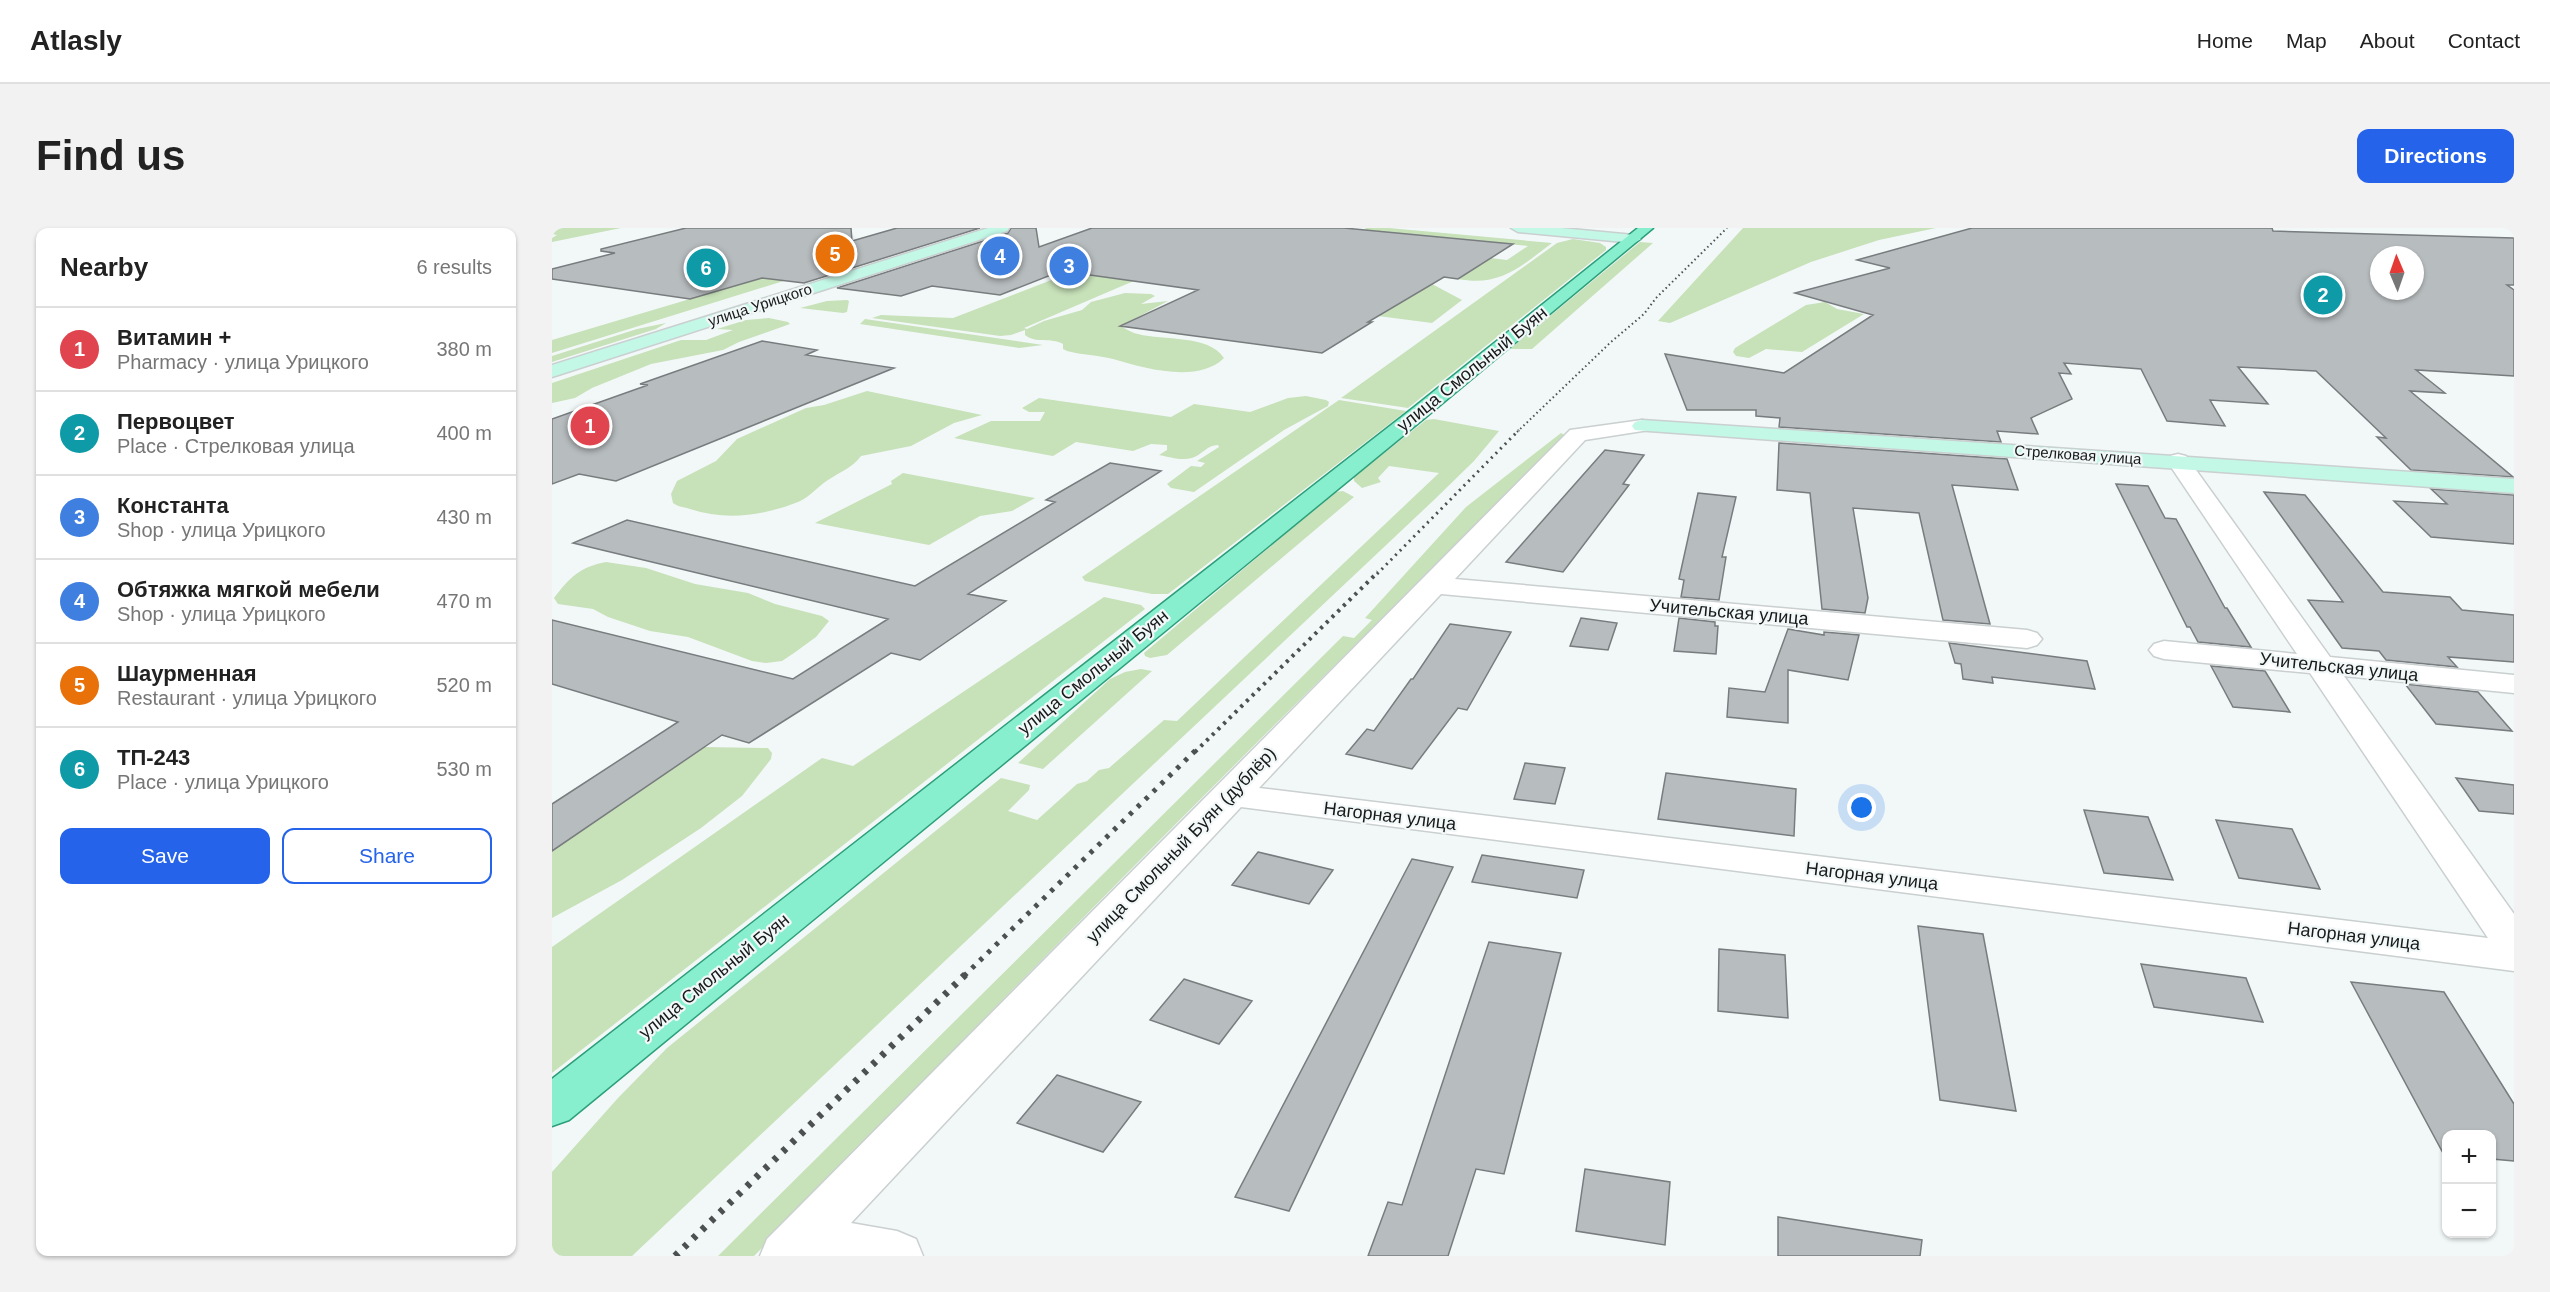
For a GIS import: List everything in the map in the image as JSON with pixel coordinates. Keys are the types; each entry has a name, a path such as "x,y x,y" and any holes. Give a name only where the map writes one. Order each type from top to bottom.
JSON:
{"main road":[{"name":"улица Урицкого","path":"552,371 1002,228"},
{"path":"1518,228 1630,233"},
{"name":"улица Смольный Буян","path":"552,1106 1630,233"},
{"name":"Стрелковая улица","path":"1642,426 2178,461 2514,486"}],"street":[{"name":"улица Смольный Буян (дублёр)","path":"794,1247 1578,435 1642,426"},
{"path":"2178,461 2514,945"},
{"name":"Учительская улица","path":"1431,585 2027,639"},
{"name":"Учительская улица","path":"2164,650 2514,684"},
{"name":"Нагорная улица","path":"1230,794 1315,807 2514,956"},
{"path":"794,1247 897,1256"}],"green space":[{"path":"552,228 621,228 552,242 552,238 557,235 552,234"},
{"path":"1366,228 1389,228 1552,243 1509,273 1486,280 1473,281 1458,279 1491,258 1507,260 1528,246 1364,230"},
{"path":"1743,228 1936,228 1879,240 1811,262 1670,323 1658,321"},
{"path":"1573,239 1600,243 1606,247 1606,250 1408,408 1341,398 1557,243"},
{"path":"1640,242 1653,243 1532,349 1510,349"},
{"path":"808,264 835,265 552,353 552,340"},
{"path":"1085,267 1150,274 1024,328 1027,329 1044,321 1082,310 1091,302 1125,293 1151,294 1155,296 1141,304 1168,301 1121,326 1138,334 1207,345 1217,350 1224,358 1213,366 1200,370 1170,372 1067,351 1063,349 1063,344 1058,342 1029,338 1025,335 1025,330 1000,336 872,318 881,315 953,318"},
{"path":"1432,284 1462,300 1432,323 1378,316"},
{"path":"827,301 849,301 847,312 843,313 800,308"},
{"path":"1825,302 1837,309 1864,314 1802,352 1766,349 1749,358 1736,356 1733,352 1735,348 1806,305"},
{"path":"769,318 790,324 723,350 651,364 592,388 575,398 552,403 552,383 681,340 706,340 733,330 717,329 746,320"},
{"path":"865,319 1043,345 1019,348 860,324"},
{"path":"666,323 656,329 552,362 552,356 637,329"},
{"path":"867,391 982,415 954,423 911,446 861,456 850,467 802,500 771,511 758,514 717,515 673,503 671,494 677,481 716,461 737,439 806,408 824,405"},
{"path":"1306,396 1326,400 1329,402 1328,406 1284,430 1194,492 1171,488 1167,484 1191,466 1201,467 1205,463 1197,461 1219,447 1218,445 1196,457 1184,459 1159,455 1167,450 1167,445 1151,444 1133,451 1076,442 1053,456 954,438 991,421 1040,421 1045,412 1029,412 1022,408 1039,398 1171,417 1194,404 1250,412 1288,398"},
{"path":"1339,400 1406,411 1168,594 1152,594 1085,581 1082,577"},
{"path":"1434,419 1499,431 1474,461 1435,499 632,1256 552,1256 552,1172 618,1098 667,1048 1001,778 1030,785 1029,790 1008,811 1037,820 1077,784 1087,781 1099,770 1109,768 1164,720 1177,721 1439,473 1389,466 1378,478 1381,482 1362,488 1354,481 1354,477 1426,420"},
{"path":"1561,433 1568,437 1464,537 1157,843 754,1256 718,1256 1343,636 1354,638 1372,620 1365,618 1466,507"},
{"path":"903,473 1035,498 1012,511 980,516 929,545 815,523 892,484 891,481"},
{"path":"1343,491 1354,497 1167,655 1150,658 1145,656 1144,653 1335,492"},
{"path":"606,562 646,568 695,584 748,593 775,604 822,616 829,621 816,637 782,661 766,663 752,661 688,637 650,631 608,617 593,609 558,604 554,598 565,584 582,570"},
{"path":"1104,597 1141,605 1145,609 552,1073 552,947 822,758 853,766"},
{"path":"1141,669 1152,671 1043,769 1018,763 1110,679 1125,672"},
{"path":"704,747 768,748 772,753 771,759 742,796 701,828 622,880 552,918 552,851"}],"building":[{"path":"686,228 851,228 852,241 897,228 980,228 804,283 762,278 690,299 552,279 552,269 615,253 601,251 601,249"},
{"path":"1011,228 1036,228 1039,247 1092,228 1344,228 1513,244 1458,279 1444,277 1368,322 1372,322 1322,353 1120,326 1198,290 1061,271 1000,295 932,286 901,296 837,288 1008,233"},
{"path":"1972,228 2272,228 2273,231 2514,238 2514,285 2507,285 2514,290 2514,376 2416,370 2445,393 2410,391 2513,477 2411,470 2377,437 2386,438 2316,371 2238,367 2268,404 2210,400 2225,426 2167,421 2141,369 2064,363 2071,374 2059,373 2072,399 2031,418 2038,434 1997,431 2001,442 1779,427 1780,418 1756,416 1756,410 1687,410 1665,354 1784,373 1873,315 1795,293 1890,268 1857,260"},
{"path":"762,341 817,350 806,355 894,368 616,481 579,474 552,484 552,419 648,385 640,384"},
{"path":"1779,443 2007,459 2018,490 1952,485 1990,624 1943,620 1919,513 1853,508 1868,598 1865,613 1822,609 1810,493 1777,490"},
{"path":"1605,450 1644,455 1623,484 1629,485 1563,572 1506,562"},
{"path":"1110,463 1161,471 968,594 1006,601 920,660 891,653 749,743 722,735 552,851 552,804 678,722 552,684 552,620 793,679 888,619 573,543 627,520 915,586 1055,502 1046,500"},
{"path":"2116,484 2148,486 2165,518 2176,519 2225,608 2251,647 2198,642 2190,627 2187,627"},
{"path":"2431,489 2514,495 2514,544 2431,537 2394,501 2447,504"},
{"path":"2264,492 2305,495 2383,592 2450,597 2462,610 2514,615 2514,662 2448,657 2457,667 2386,660 2379,651 2342,648 2308,600 2343,602"},
{"path":"1698,493 1736,497 1722,557 1726,557 1719,600 1681,597 1684,580 1679,579"},
{"path":"1581,618 1617,623 1608,650 1570,646"},
{"path":"1679,618 1715,622 1715,626 1718,626 1716,654 1674,651"},
{"path":"1450,624 1511,632 1467,710 1458,708 1412,769 1346,754 1367,729 1374,731"},
{"path":"1788,629 1824,635 1824,632 1859,635 1848,680 1788,670 1788,723 1727,717 1729,688 1765,692"},
{"path":"1949,643 2087,661 2095,689 1992,677 1993,683 1963,679 1961,664 1955,663"},
{"path":"2211,666 2265,671 2290,712 2233,707"},
{"path":"2405,684 2478,692 2512,731 2436,724"},
{"path":"1525,763 1565,768 1555,804 1514,799"},
{"path":"1666,773 1796,789 1794,836 1658,819"},
{"path":"2456,778 2514,785 2514,814 2479,811"},
{"path":"2084,810 2148,817 2173,880 2104,873"},
{"path":"2216,820 2292,829 2320,889 2239,878"},
{"path":"1258,852 1333,870 1309,904 1232,885"},
{"path":"1482,855 1584,870 1577,898 1472,882"},
{"path":"1412,859 1453,867 1289,1211 1235,1197"},
{"path":"1918,926 1983,934 2016,1111 1940,1100"},
{"path":"1489,942 1561,953 1504,1174 1476,1169 1448,1256 1368,1256 1388,1202 1402,1205"},
{"path":"1719,949 1785,955 1788,1018 1718,1011"},
{"path":"2141,964 2246,978 2263,1022 2154,1007"},
{"path":"1184,979 1252,1001 1219,1044 1150,1020"},
{"path":"2351,982 2444,992 2514,1104 2514,1161 2496,1159 2496,1130 2442,1130 2442,1151"},
{"path":"1057,1075 1141,1102 1103,1152 1017,1123"},
{"path":"1585,1169 1670,1182 1665,1245 1576,1231"},
{"path":"1778,1217 1922,1240 1920,1256 1778,1256"}],"railway":[{"path":"1517,432 1611,342 1644,314 1656,298 1727,228"},
{"path":"1377,574 1517,432"},
{"path":"1195,752 1378,572"},
{"path":"964,976 1196,750"},
{"path":"675,1256 966,974"}],"place":[{"name":"Шаурменная","path":"835,254"},
{"name":"Обтяжка мягкой мебели","path":"1000,256"},
{"name":"Константа","path":"1069,266"},
{"name":"ТП-243","path":"706,268"},
{"name":"Первоцвет","path":"2323,295"},
{"name":"Витамин +","path":"590,426"}]}
